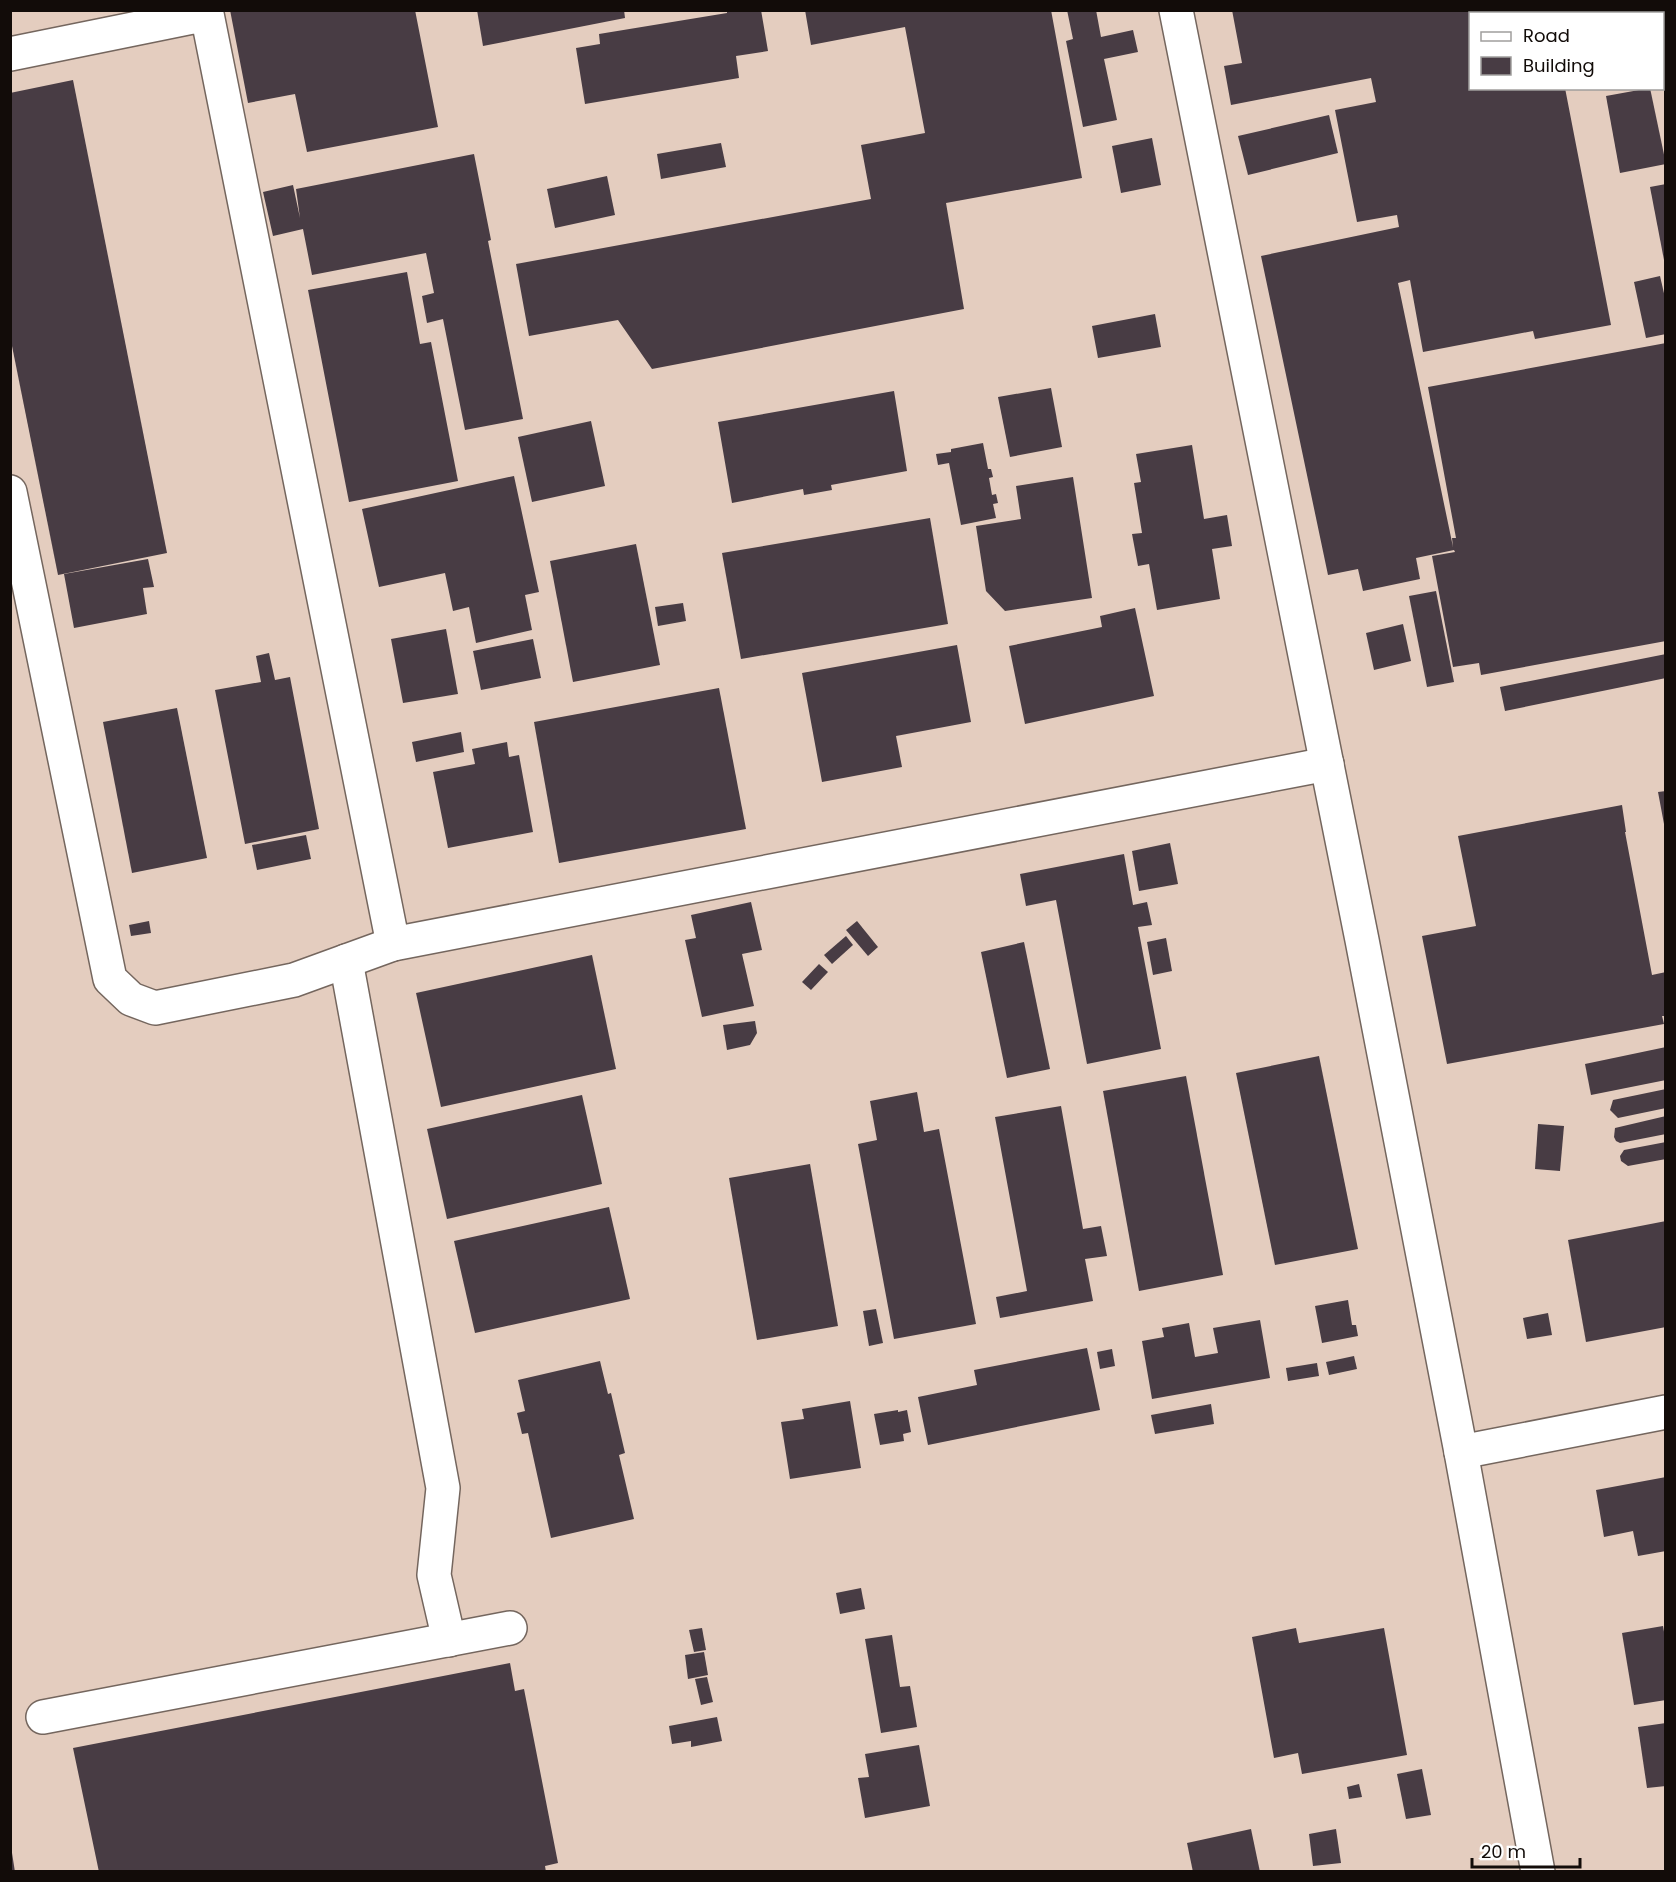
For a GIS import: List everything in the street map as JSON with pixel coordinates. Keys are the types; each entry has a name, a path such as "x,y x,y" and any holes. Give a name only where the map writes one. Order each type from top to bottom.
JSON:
{"lane":[{"path":"1176,10 1327,764 1461,1452 1538,1872"},
{"path":"10,54 207,14 393,944"},
{"path":"10,492 110,979 131,999 155,1008 294,980 393,944 1327,764"},
{"path":"346,962 443,1488 434,1575 449,1640"},
{"path":"1461,1452 1665,1412"},
{"path":"43,1717 510,1628"}],"shaded area":[{"path":"11,11 1665,11 1665,1871 11,1871"}],"building":[{"path":"230,10 415,10 438,127 307,152 295,94 248,103"},
{"path":"477,10 624,10 625,18 483,46"},
{"path":"727,10 761,10 768,51 736,56 739,78 585,104 576,48 600,44 599,34 727,13"},
{"path":"805,10 1051,10 1082,178 946,203 964,309 652,369 618,320 529,336 516,264 871,199 861,145 925,133 905,27 811,45"},
{"path":"1067,10 1096,10 1101,37 1133,30 1138,52 1104,59 1117,120 1083,127 1066,41 1073,39"},
{"path":"1232,10 1550,10 1550,12 1469,12 1469,90 1565,90 1611,325 1535,339 1533,331 1423,352 1410,280 1398,283 1453,547 1452,538 1456,538 1428,387 1666,343 1666,641 1481,675 1479,663 1453,667 1432,556 1455,552 1454,550 1416,558 1420,579 1363,591 1358,569 1328,575 1261,256 1399,227 1397,215 1357,222 1335,110 1376,102 1371,78 1231,105 1224,66 1242,63"},
{"path":"1664,28 1666,28 1666,70 1664,70"},
{"path":"73,80 167,553 58,575 10,336 10,93"},
{"path":"1650,90 1666,164 1620,173 1606,96"},
{"path":"1329,115 1338,153 1248,175 1238,136"},
{"path":"1152,138 1161,185 1121,193 1112,146"},
{"path":"721,143 726,167 661,179 657,154"},
{"path":"474,154 491,240 488,241 523,419 465,430 443,319 427,323 422,296 434,293 426,253 312,275 303,229 273,236 263,192 293,185 300,218 296,189"},
{"path":"607,176 615,215 555,228 547,189"},
{"path":"1666,184 1666,260 1664,260 1650,187"},
{"path":"407,272 420,344 431,342 458,481 349,502 308,290"},
{"path":"1660,276 1666,302 1666,334 1646,338 1634,282"},
{"path":"1155,314 1161,347 1098,358 1092,326"},
{"path":"1051,388 1062,447 1010,457 998,397"},
{"path":"894,391 907,471 831,485 832,490 804,495 803,489 732,503 718,422"},
{"path":"591,421 605,486 532,502 518,437"},
{"path":"983,443 988,469 991,469 993,477 989,478 992,495 996,494 998,503 993,504 996,518 961,525 949,463 938,465 936,454"},
{"path":"1192,445 1204,519 1227,515 1232,546 1212,549 1220,599 1157,610 1149,564 1138,566 1132,534 1142,533 1134,483 1141,482 1136,454"},
{"path":"514,476 539,592 525,595 532,630 476,643 469,607 453,611 445,573 379,587 362,509"},
{"path":"1073,477 1092,598 1005,611 986,591 976,526 1021,519 1016,486"},
{"path":"930,518 948,624 741,659 722,553"},
{"path":"636,544 660,665 573,682 550,561"},
{"path":"148,559 154,587 143,588 147,614 74,628 64,574"},
{"path":"1436,591 1454,682 1427,687 1409,596"},
{"path":"683,603 686,621 658,626 655,607"},
{"path":"1135,608 1154,696 1025,724 1009,646 1102,627 1100,616"},
{"path":"1403,624 1411,661 1374,670 1366,633"},
{"path":"446,629 458,694 403,703 391,639"},
{"path":"533,639 541,678 481,690 473,651"},
{"path":"957,645 971,722 896,736 902,767 822,782 802,673"},
{"path":"269,653 275,680 290,677 319,829 245,844 215,690 261,682 256,656"},
{"path":"1666,654 1666,678 1505,711 1500,687"},
{"path":"719,688 746,829 559,863 534,722"},
{"path":"177,708 207,858 132,873 103,722"},
{"path":"461,732 464,752 416,762 412,742"},
{"path":"507,742 509,757 519,755 533,832 448,848 433,772 475,764 472,749"},
{"path":"1666,791 1666,824 1664,824 1658,792"},
{"path":"1622,805 1652,975 1666,972 1666,1016 1662,1016 1664,1024 1447,1064 1422,936 1476,926 1458,836"},
{"path":"306,835 311,859 257,870 252,845"},
{"path":"1170,843 1178,884 1139,891 1132,851"},
{"path":"1124,854 1133,905 1147,902 1152,925 1138,927 1161,1049 1087,1064 1056,900 1026,906 1020,874"},
{"path":"751,902 762,950 742,954 754,1006 702,1017 685,940 696,938 691,915"},
{"path":"149,921 151,933 131,936 129,925"},
{"path":"857,921 878,947 868,956 846,930"},
{"path":"846,936 853,945 832,964 824,955"},
{"path":"1166,938 1172,971 1153,975 1147,942"},
{"path":"1024,942 1050,1069 1007,1078 981,952"},
{"path":"592,955 616,1069 441,1107 416,993"},
{"path":"819,964 828,972 811,990 802,982"},
{"path":"755,1021 757,1033 750,1045 727,1050 723,1025"},
{"path":"1666,1047 1666,1080 1591,1095 1585,1064"},
{"path":"1319,1056 1358,1249 1275,1265 1236,1073"},
{"path":"1186,1076 1223,1275 1139,1291 1103,1091"},
{"path":"1666,1089 1666,1108 1618,1118 1610,1110 1613,1100"},
{"path":"917,1092 924,1132 939,1129 976,1324 894,1339 858,1144 877,1140 870,1101"},
{"path":"582,1095 602,1184 447,1219 427,1129"},
{"path":"1061,1106 1083,1229 1101,1226 1107,1256 1085,1259 1093,1301 1000,1318 996,1297 1027,1291 995,1117"},
{"path":"1666,1116 1666,1134 1620,1143 1614,1137 1615,1128"},
{"path":"1538,1124 1564,1126 1560,1171 1535,1169"},
{"path":"1666,1142 1666,1159 1628,1166 1621,1161 1620,1156 1624,1150"},
{"path":"810,1164 838,1326 757,1340 729,1178"},
{"path":"609,1207 630,1299 475,1333 454,1241"},
{"path":"1666,1221 1666,1327 1586,1342 1568,1240"},
{"path":"1348,1300 1352,1325 1356,1325 1358,1336 1322,1343 1315,1306"},
{"path":"876,1309 883,1343 869,1346 863,1311"},
{"path":"1548,1313 1552,1335 1527,1339 1523,1318"},
{"path":"1260,1320 1270,1378 1152,1399 1142,1341 1164,1337 1162,1328 1189,1323 1195,1357 1218,1353 1213,1328"},
{"path":"1087,1348 1100,1410 928,1445 918,1397 977,1385 974,1370"},
{"path":"1112,1349 1115,1366 1100,1369 1097,1352"},
{"path":"1354,1356 1357,1369 1329,1375 1326,1362"},
{"path":"600,1361 608,1394 611,1393 625,1453 619,1455 634,1519 551,1538 528,1433 522,1434 517,1413 525,1411 518,1380"},
{"path":"1317,1363 1319,1376 1288,1381 1286,1368"},
{"path":"850,1401 861,1468 790,1479 781,1422 804,1419 802,1409"},
{"path":"1211,1404 1214,1424 1155,1434 1151,1415"},
{"path":"898,1410 898,1412 907,1410 911,1432 903,1434 904,1441 880,1445 874,1414"},
{"path":"1666,1477 1666,1551 1638,1556 1633,1531 1604,1537 1596,1490"},
{"path":"861,1588 865,1609 840,1614 836,1593"},
{"path":"1663,1626 1666,1643 1666,1700 1634,1705 1622,1633"},
{"path":"702,1628 706,1650 694,1652 689,1630"},
{"path":"1296,1628 1299,1643 1384,1628 1407,1755 1302,1774 1298,1753 1274,1758 1252,1637"},
{"path":"892,1635 900,1687 910,1686 917,1727 881,1733 865,1639"},
{"path":"704,1652 708,1675 688,1679 685,1655"},
{"path":"510,1663 515,1691 524,1689 558,1863 545,1866 546,1872 99,1872 73,1748"},
{"path":"707,1677 713,1702 701,1705 695,1679"},
{"path":"717,1717 722,1741 691,1747 691,1741 672,1744 669,1726"},
{"path":"1666,1723 1666,1786 1647,1788 1638,1727"},
{"path":"919,1745 930,1806 865,1818 858,1778 869,1777 865,1754"},
{"path":"1422,1769 1431,1815 1406,1819 1397,1774"},
{"path":"1359,1784 1362,1797 1349,1799 1347,1787"},
{"path":"1251,1829 1260,1872 1193,1872 1187,1843"},
{"path":"1336,1829 1341,1863 1313,1866 1309,1834"},
{"path":"10,1853 12,1853 15,1872 10,1872"}]}
